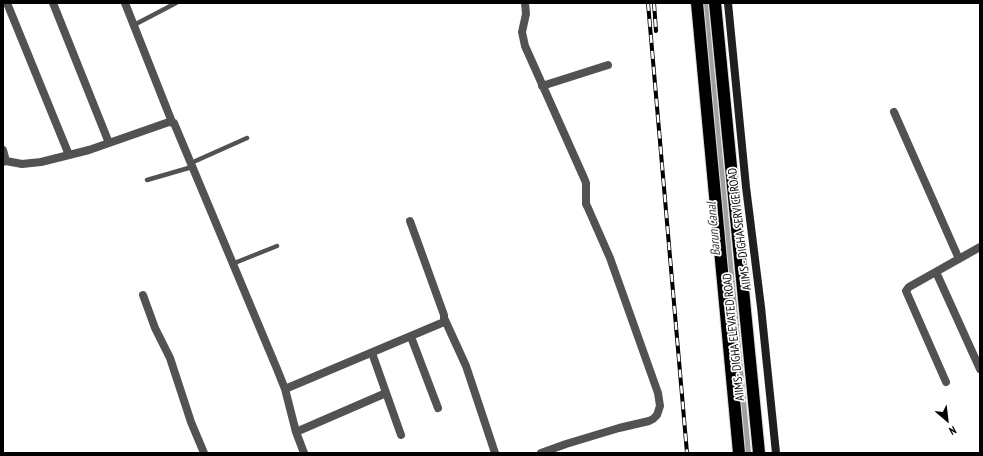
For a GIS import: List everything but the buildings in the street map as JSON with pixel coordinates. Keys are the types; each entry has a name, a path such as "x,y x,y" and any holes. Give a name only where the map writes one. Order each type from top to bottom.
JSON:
{"highway":[{"name":"AIIMS- DIGHA ELEVATED ROAD","path":"697,3 739,453"},
{"name":"AIIMS- DIGHA ELEVATED ROAD","path":"715,3 760,453"}],"main road":[{"name":"AIIMS - DIGHA SERVICE ROAD","path":"728,3 776,453"}],"street":[{"path":"7,3 69,155"},
{"path":"53,3 109,143"},
{"path":"125,3 172,122 176,125 232,264 258,321 285,389 296,432 304,453"},
{"path":"525,3 526,14 522,32 528,56 586,183 586,204 610,258 658,393 660,406 657,415 654,419 649,421 611,430 541,453"},
{"path":"542,86 608,65"},
{"path":"894,112 959,259"},
{"path":"3,150 5,162 30,164 69,155 172,122"},
{"path":"410,221 445,320 466,366 495,453"},
{"path":"946,382 906,291 909,286 980,247"},
{"path":"936,272 980,369"},
{"path":"143,295 170,358 191,422 204,453"},
{"path":"285,389 439,325 445,320"},
{"path":"411,337 438,408"},
{"path":"372,353 401,435"},
{"path":"296,432 386,393"}],"lane":[{"path":"134,25 176,3"},
{"path":"147,180 191,165 247,138"},
{"path":"232,264 278,246"}],"waterway":[{"name":"Barun Canal","path":"704,3 747,453"}],"railway":[{"path":"648,3 687,453"},
{"path":"654,3 656,31"}]}
